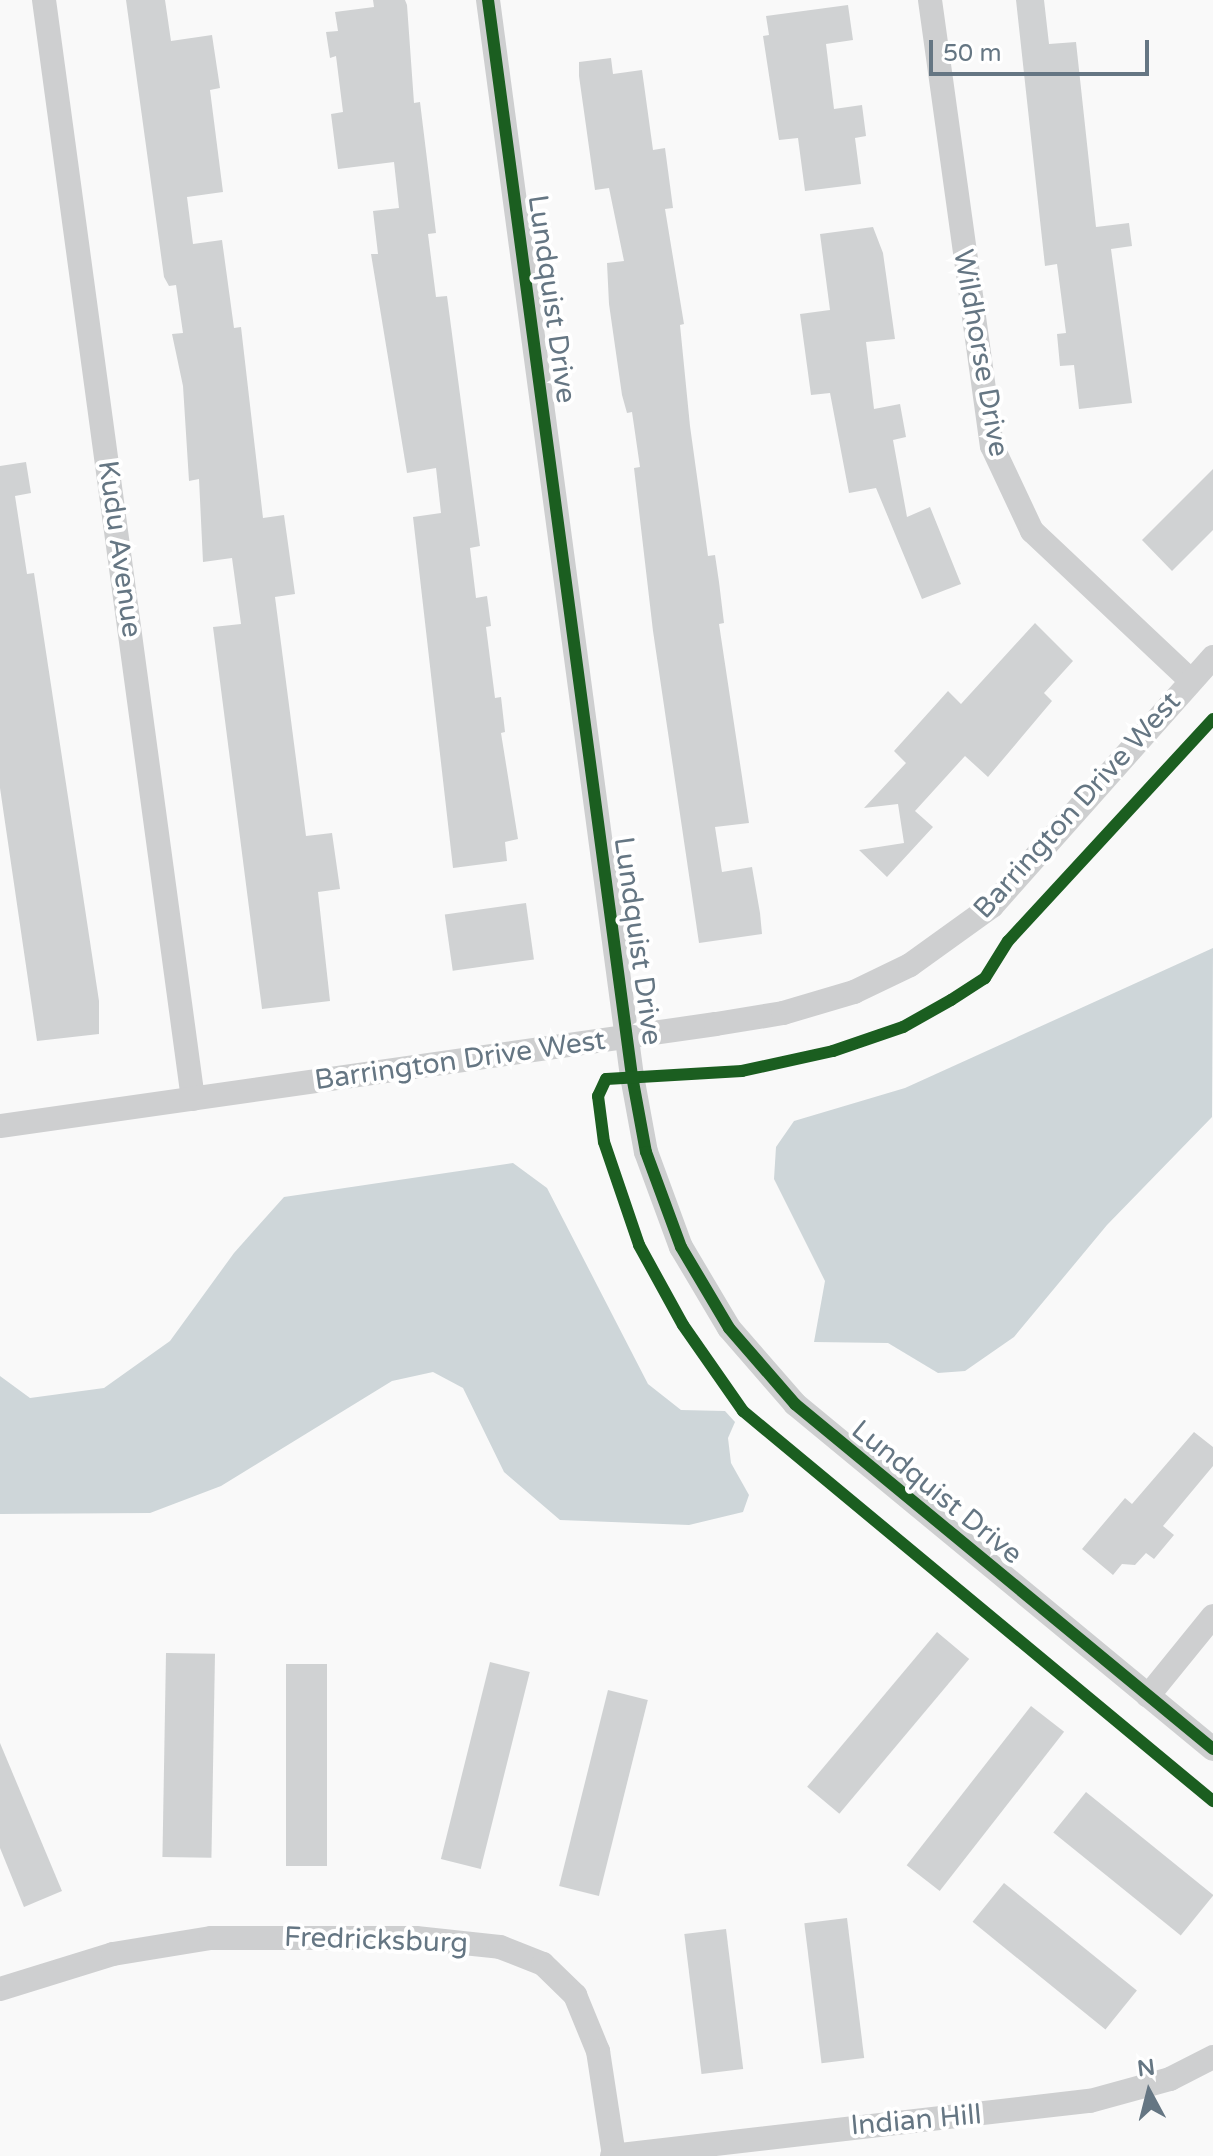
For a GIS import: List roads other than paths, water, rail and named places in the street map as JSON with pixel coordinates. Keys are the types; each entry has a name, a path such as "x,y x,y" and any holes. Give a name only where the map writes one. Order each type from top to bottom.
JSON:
{"street":[{"name":"Kudu Avenue","path":"44,0 193,1099"},
{"name":"Lundquist Drive","path":"488,0 626,1036 646,1152 664,1206 701,1283 765,1375 923,1514 1213,1749"},
{"name":"Wildhorse Drive","path":"930,0 983,396 996,458 1032,531 1190,680"},
{"name":"Barrington Drive West","path":"0,1126 783,1013 854,992 921,958 992,906 1213,657"},
{"path":"1148,1696 1213,1616"},
{"name":"Fredricksburg","path":"0,1989 113,1954 211,1938 416,1938 500,1947 543,1964 575,1995 598,2051 613,2156"},
{"name":"Indian Hill","path":"613,2156 1090,2101 1170,2079 1213,2057"}]}
